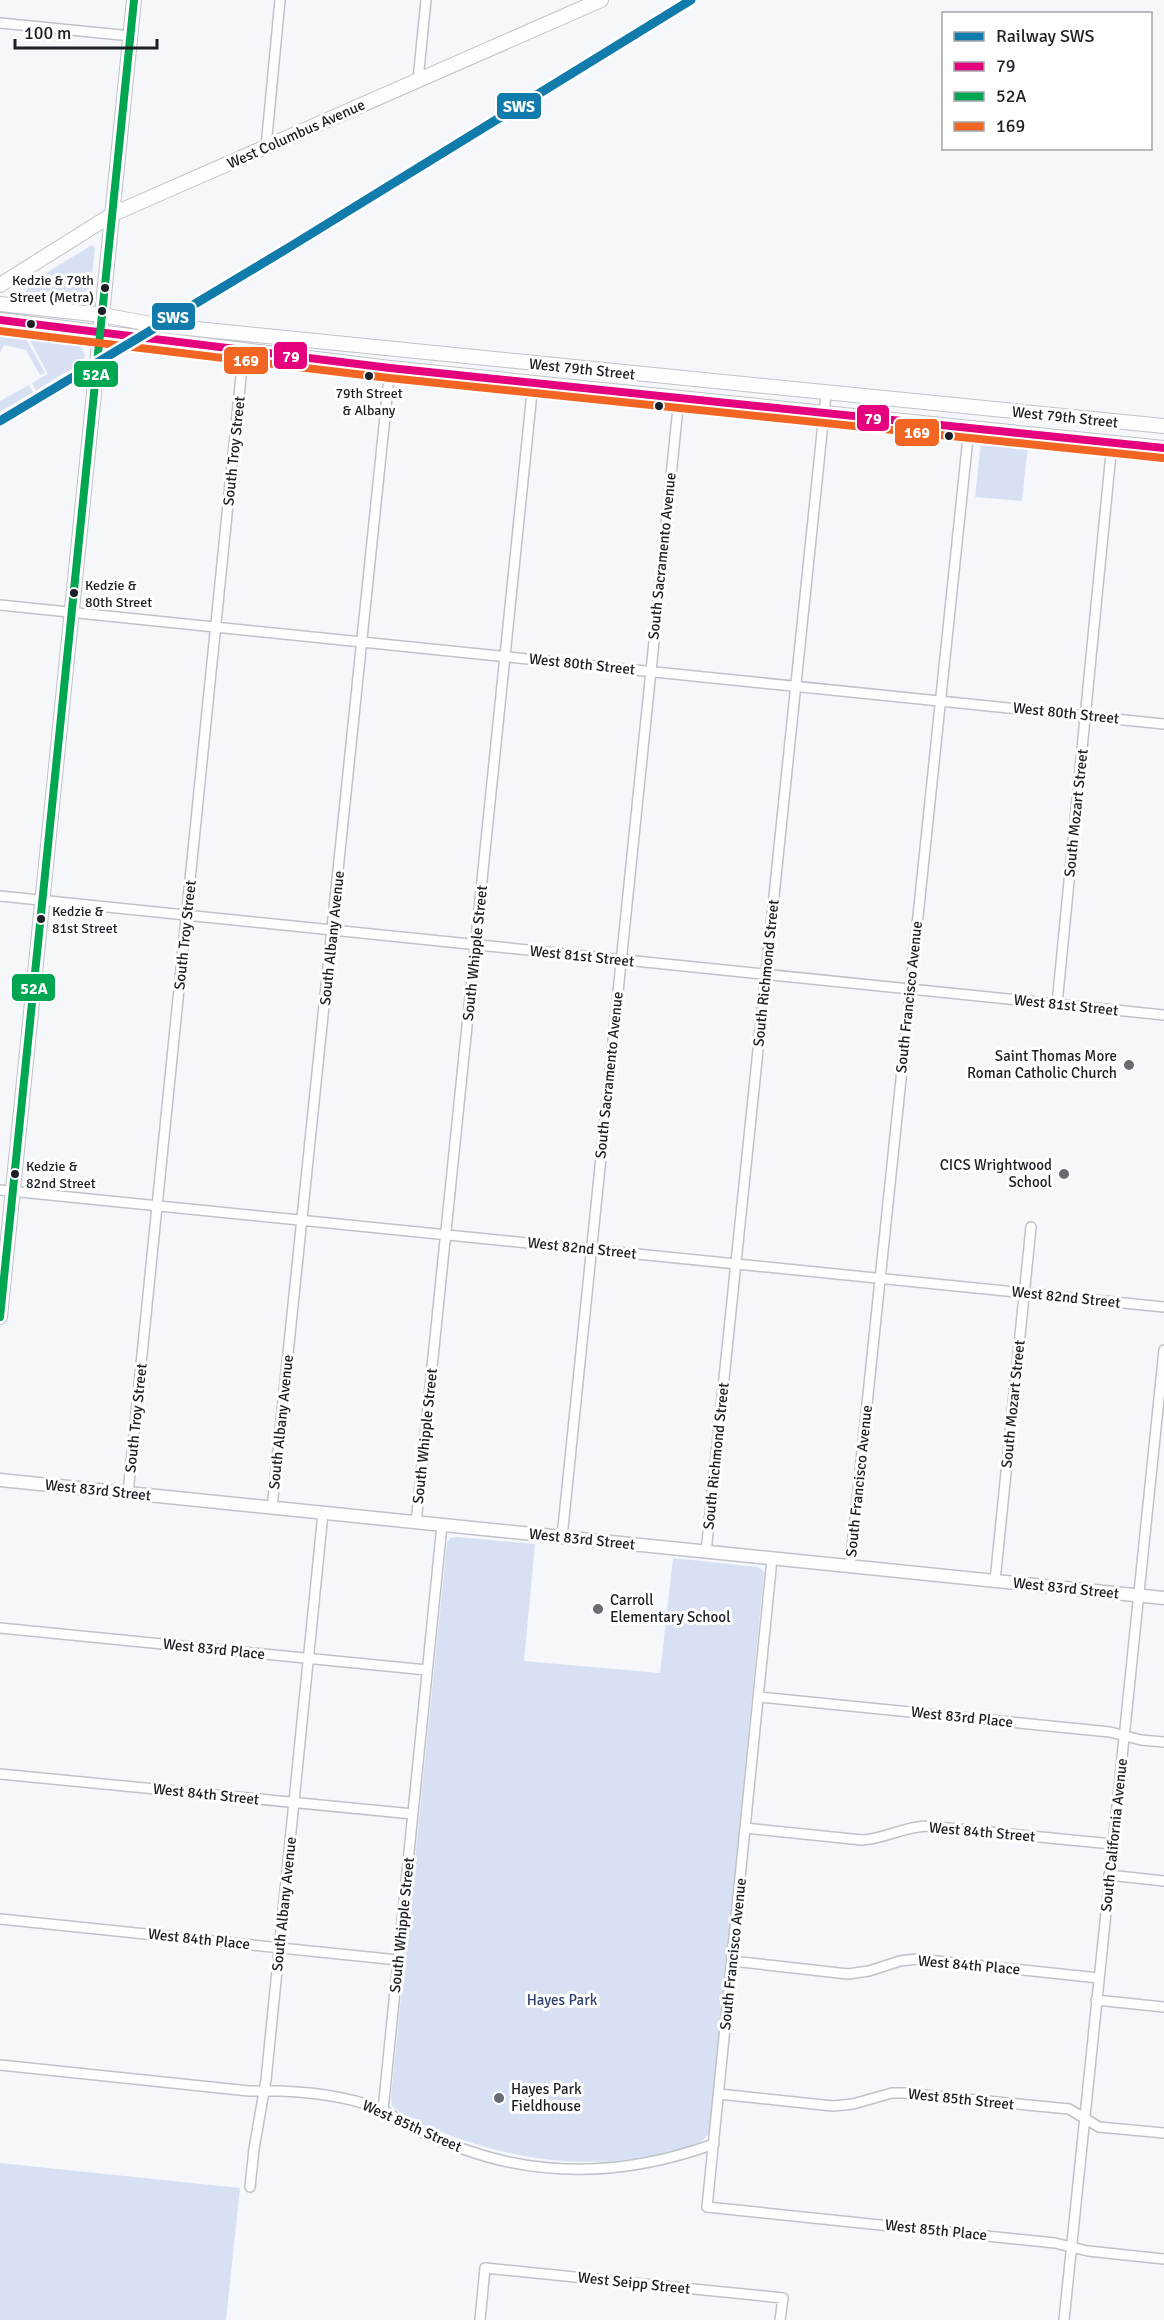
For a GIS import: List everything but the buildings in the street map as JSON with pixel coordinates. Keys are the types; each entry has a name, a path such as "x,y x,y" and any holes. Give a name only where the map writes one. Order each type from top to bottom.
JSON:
{"main road":[{"path":"0,1317 6,1190 42,900 134,0"},
{"name":"West Columbus Avenue","path":"0,285 113,214 418,80 573,6 601,0"},
{"name":"West 79th Street","path":"0,304 102,315 151,324 826,394 1164,426"},
{"name":"West 79th Street","path":"0,320 390,368 1164,448"}],"street":[{"path":"266,147 280,0"},
{"path":"418,80 426,0"},
{"path":"0,22 130,36"},
{"name":"South Albany Avenue","path":"272,1508 390,368"},
{"name":"South Troy Street","path":"128,1493 241,376"},
{"name":"South Whipple Street","path":"416,1523 533,383"},
{"name":"South Richmond Street","path":"706,1552 826,394"},
{"name":"South Sacramento Avenue","path":"562,1537 679,398"},
{"name":"South Francisco Avenue","path":"850,1567 969,428"},
{"name":"South Mozart Street","path":"1057,1004 1112,443"},
{"name":"West 80th Street","path":"0,605 1164,724"},
{"name":"West 81st Street","path":"0,896 1164,1015"},
{"name":"West 82nd Street","path":"6,1190 1164,1307"},
{"name":"South Mozart Street","path":"995,1581 1031,1227"},
{"name":"South California Avenue","path":"1064,2320 1164,1350"},
{"name":"West 83rd Street","path":"0,1480 1164,1598"},
{"name":"South Albany Avenue","path":"250,2187 264,2090 323,1513"},
{"name":"South Whipple Street","path":"383,2110 442,1525"},
{"name":"South Francisco Avenue","path":"707,2206 772,1559"},
{"name":"West 83rd Place","path":"0,1628 427,1670"},
{"name":"West 83rd Place","path":"759,1697 1110,1732 1164,1742"},
{"name":"West 84th Street","path":"0,1774 413,1814"},
{"name":"West 84th Street","path":"745,1828 862,1840 879,1838 909,1828 928,1826 1113,1844"},
{"path":"1109,1875 1164,1881"},
{"name":"West 84th Place","path":"0,1919 398,1960"},
{"name":"West 84th Place","path":"732,1961 848,1974 917,1959 1099,1978"},
{"path":"1096,2000 1164,2007"},
{"name":"West 85th Street","path":"0,2064 249,2091 264,2090 336,2096 383,2110 409,2126 485,2157 540,2167 567,2170 616,2169 684,2155 714,2144"},
{"name":"West 85th Street","path":"719,2094 833,2106 853,2104 892,2093 904,2093 1069,2109 1099,2127 1164,2133"},
{"name":"West 85th Place","path":"707,2206 1055,2243 1088,2251 1164,2259"},
{"name":"West Seipp Street","path":"480,2320 485,2268 783,2298 780,2320"}],"green space":[{"path":"92,245 95,247 89,302 29,296 26,292 28,284"},
{"path":"0,334 25,337 45,373 40,375 26,350 4,345 0,353"},
{"path":"29,338 80,345 85,355 84,365 62,374 36,391 32,383 48,374"},
{"path":"29,385 33,392 0,412 0,401"},
{"path":"981,441 1028,446 1022,501 975,497"},
{"name":"Hayes Park","path":"450,1538 535,1544 524,1661 660,1673 673,1558 758,1567 764,1572 710,2131 703,2140 693,2145 615,2161 559,2161 503,2152 476,2144 427,2126 392,2106 391,2096 447,1543"},
{"path":"0,2163 240,2188 226,2320 0,2320"}],"rail line":[{"name":"SWS","path":"0,421 288,248 691,0"}],"transit line":[{"name":"52A","path":"0,1317 134,0"},
{"name":"79","path":"0,320 390,368 1164,448"},
{"name":"169","path":"0,331 389,378 1163,458"}],"place":[{"name":"Kedzie & 79th Street (Metra)","path":"105,288"},
{"name":"79th Street & Albany","path":"369,376"},
{"name":"Kedzie & 80th Street","path":"74,593"},
{"name":"Kedzie & 81st Street","path":"41,919"},
{"name":"Saint Thomas More Roman Catholic Church","path":"1129,1065"},
{"name":"Kedzie & 82nd Street","path":"15,1174"},
{"name":"CICS Wrightwood School","path":"1064,1174"},
{"name":"Carroll Elementary School","path":"598,1609"},
{"name":"Hayes Park Fieldhouse","path":"499,2098"}]}
